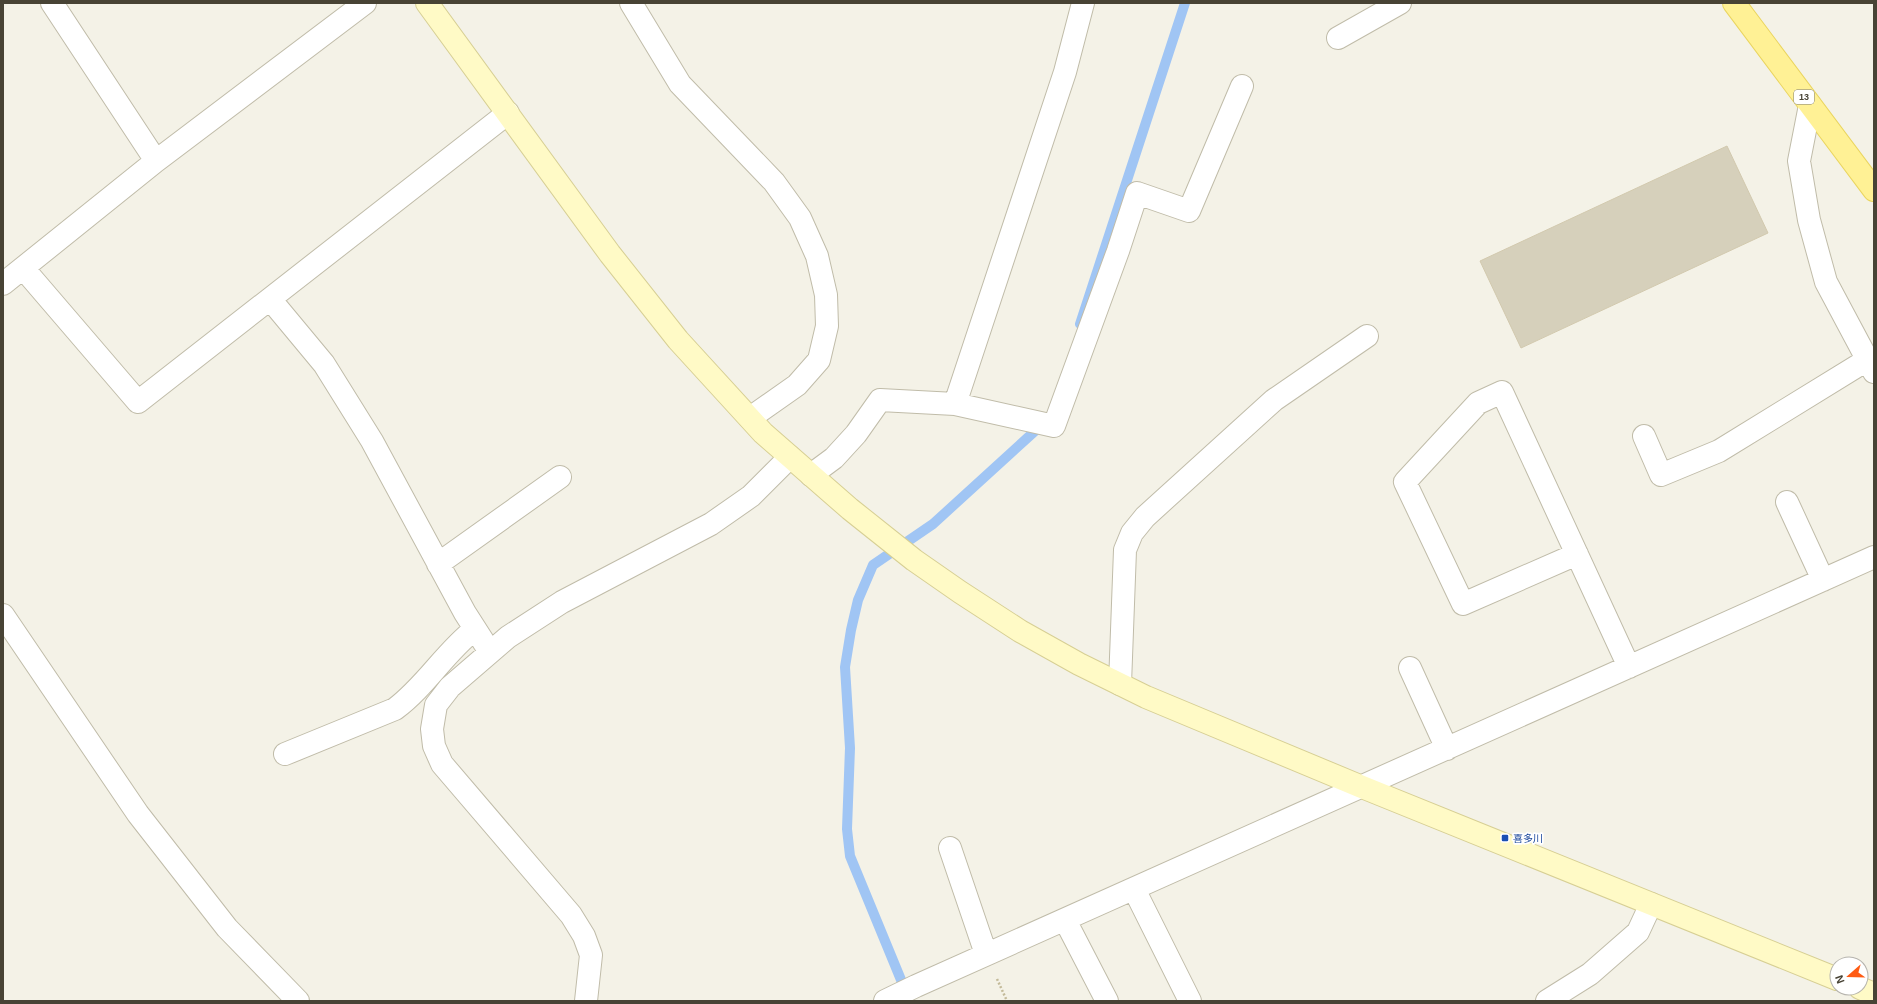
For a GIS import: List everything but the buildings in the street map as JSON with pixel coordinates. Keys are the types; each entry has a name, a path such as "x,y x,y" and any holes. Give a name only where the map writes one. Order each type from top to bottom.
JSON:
{"main road":[{"name":"13","path":"1734,3 1874,190"}],"street":[{"path":"52,3 156,161"},
{"path":"3,284 156,161 365,3"},
{"path":"428,3 610,254 678,340 764,433 850,509 908,555 960,592 1020,631 1079,664 1222,730 1829,976"},
{"path":"630,3 680,84 774,182 800,218 817,256 826,295 827,326 819,360 797,385 750,418"},
{"path":"955,404 1065,72 1083,3"},
{"path":"1338,38 1400,3"},
{"path":"811,475 839,453 856,434 880,400 955,404 1054,426 1118,251 1137,193 1189,211 1242,86"},
{"path":"1644,436 1661,475 1719,451 1871,366 1826,282 1809,220 1799,161 1810,105"},
{"path":"23,268 138,402 508,113"},
{"path":"270,299 324,364 372,441 438,564 475,629 490,652"},
{"path":"1120,684 1125,550 1132,533 1145,517 1274,400 1367,336"},
{"path":"1577,554 1463,604 1406,482 1478,403 1502,392 1577,554 1629,667"},
{"path":"586,1001 591,955 584,936 571,915 442,764 434,746 432,728 436,705 450,687 508,637 562,602 711,524 751,496 790,456"},
{"path":"438,564 560,477"},
{"path":"1787,502 1823,580"},
{"path":"890,998 1874,557"},
{"path":"3,616 142,820 227,928 298,1001"},
{"path":"285,754 395,709 409,698 462,639 475,629"},
{"path":"1410,668 1447,749"},
{"path":"426,679 450,687"},
{"path":"950,848 986,954"},
{"path":"1134,889 1190,1001"},
{"path":"1548,1001 1590,974 1638,932 1651,904"},
{"path":"1065,920 1107,1001"}],"waterway":[{"path":"1080,324 1185,3"},
{"path":"906,992 850,856 847,829 850,748 845,667 858,600 873,565 933,524 1035,431 1041,422"}],"place":[{"name":"喜多川","path":"1505,838"}]}
